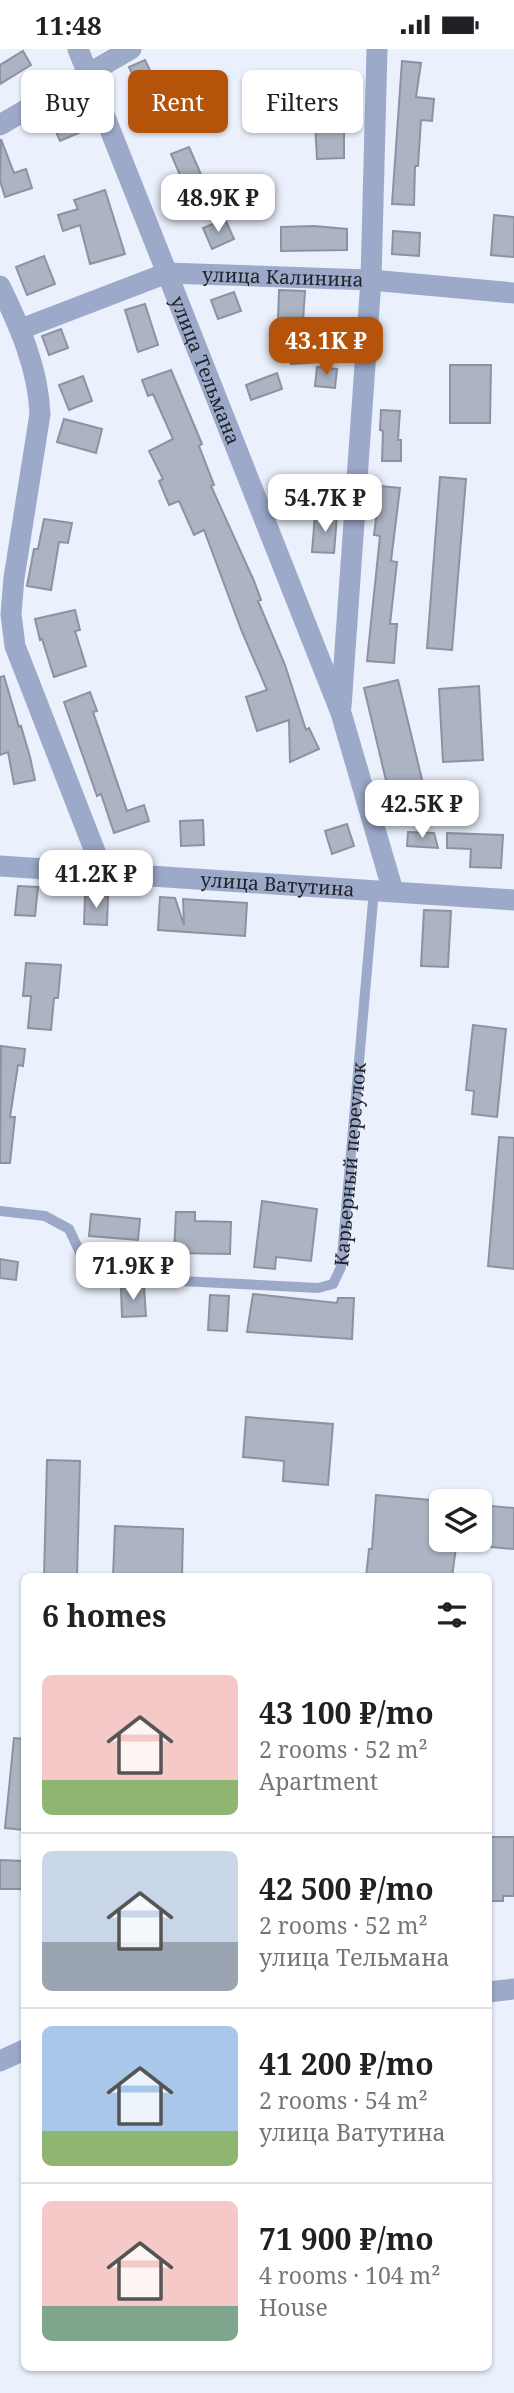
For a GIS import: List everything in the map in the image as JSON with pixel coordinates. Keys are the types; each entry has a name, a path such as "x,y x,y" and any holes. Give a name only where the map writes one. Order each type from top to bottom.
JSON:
{"street":[{"name":"улица Тельмана","path":"78,49 86,70"},
{"path":"95,70 131,49"},
{"path":"341,713 371,280 377,49"},
{"path":"0,125 21,113"},
{"name":"улица Тельмана","path":"111,133 341,713 383,891"},
{"name":"улица Калинина","path":"21,329 167,273 371,280 514,293"},
{"path":"0,286 21,329 38,389 40,414 13,578 11,614 15,646 103,872"},
{"name":"улица Ватутина","path":"1,873 103,872 514,900"},
{"path":"492,1991 514,1989"},
{"path":"0,2061 21,2051"}],"lane":[{"name":"Карьерный переулок","path":"0,1211 45,1216 69,1229 85,1263 101,1277 318,1288 333,1284 341,1267 383,891"}],"building":[{"path":"23,51 31,65 0,84 0,65"},
{"path":"145,60 150,70 130,70 129,67"},
{"path":"402,61 421,63 416,97 434,99 432,121 421,120 418,166 415,166 414,205 392,204"},
{"path":"57,133 79,133 60,141"},
{"path":"316,133 344,133 344,158 317,159"},
{"path":"1,139 14,173 26,169 32,188 5,197 0,181"},
{"path":"189,147 210,195 192,203 171,154"},
{"path":"105,190 125,254 90,264 80,225 63,231 58,215 78,209 74,200"},
{"path":"494,215 514,217 514,257 491,255"},
{"path":"225,219 234,239 212,249 203,228"},
{"path":"281,227 347,229 347,250 281,251"},
{"path":"393,231 420,233 419,256 392,254"},
{"path":"44,256 55,284 27,295 16,267"},
{"path":"279,290 305,291 303,321 278,320"},
{"path":"234,292 241,311 218,319 211,300"},
{"path":"145,304 158,345 138,352 125,310"},
{"path":"61,329 68,348 49,355 42,336"},
{"path":"317,348 318,362 291,364 290,349"},
{"path":"450,365 491,365 490,423 450,423"},
{"path":"317,367 337,369 335,388 315,386"},
{"path":"171,370 202,444 199,446 214,485 211,486 254,581 261,600 258,601 285,665 306,730 309,728 319,749 290,762 289,720 257,731 246,697 267,690 204,530 194,535 179,501 169,505 159,481 163,479 149,451 173,439 153,394 148,396 142,380"},
{"path":"277,373 282,389 251,400 246,385"},
{"path":"83,376 92,401 69,410 59,385"},
{"path":"381,410 400,411 398,440 401,440 401,461 382,461"},
{"path":"64,419 102,429 96,453 57,442"},
{"path":"440,477 466,479 452,650 427,648"},
{"path":"380,486 400,488 391,561 397,562 390,624 397,624 394,663 367,661 380,536 374,535"},
{"path":"315,515 337,516 334,553 312,552"},
{"path":"44,519 72,523 68,543 59,542 51,590 27,586 34,549 38,549"},
{"path":"75,610 80,630 75,631 86,666 54,677 35,619"},
{"path":"4,676 35,780 14,784 8,752 0,755 0,677"},
{"path":"398,680 424,788 390,797 364,688"},
{"path":"479,686 483,760 443,762 439,689"},
{"path":"90,692 97,711 93,712 127,811 144,805 149,821 114,833 101,794 97,796 64,702"},
{"path":"203,820 204,845 181,846 180,821"},
{"path":"347,824 354,846 332,854 325,831"},
{"path":"408,832 434,833 438,848 407,846"},
{"path":"447,833 503,835 501,868 470,867 471,849 447,848"},
{"path":"18,886 38,887 35,916 15,915"},
{"path":"85,896 108,896 107,925 84,924"},
{"path":"160,897 175,898 184,925 183,899 247,903 245,936 158,930"},
{"path":"424,910 451,911 448,967 421,966"},
{"path":"26,963 61,965 51,1030 28,1028 31,996 23,996"},
{"path":"473,1025 506,1029 497,1117 472,1114 474,1091 466,1090"},
{"path":"1,1046 25,1049 23,1066 18,1065 10,1117 15,1117 10,1163 0,1163"},
{"path":"499,1137 514,1138 514,1269 488,1266"},
{"path":"262,1201 317,1209 311,1261 276,1257 275,1269 254,1267"},
{"path":"176,1212 195,1212 195,1221 231,1222 230,1254 174,1253"},
{"path":"91,1214 140,1219 138,1240 89,1236"},
{"path":"0,1259 18,1262 16,1280 0,1278"},
{"path":"144,1287 146,1316 122,1317 121,1288"},
{"path":"253,1294 337,1303 338,1298 354,1298 352,1339 247,1332"},
{"path":"210,1295 229,1296 227,1331 208,1330"},
{"path":"246,1417 333,1424 328,1485 283,1481 284,1461 243,1457"},
{"path":"47,1460 80,1461 77,1573 44,1573"},
{"path":"376,1495 429,1500 429,1552 455,1552 453,1573 366,1573 369,1549 372,1549"},
{"path":"492,1506 514,1508 514,1549 492,1547"},
{"path":"115,1526 183,1529 182,1573 113,1573"},
{"path":"14,1738 21,1739 21,1830 5,1828"},
{"path":"492,1837 514,1837 514,1896 503,1896 503,1901 492,1901"},
{"path":"0,1860 21,1861 21,1889 0,1889"}]}
